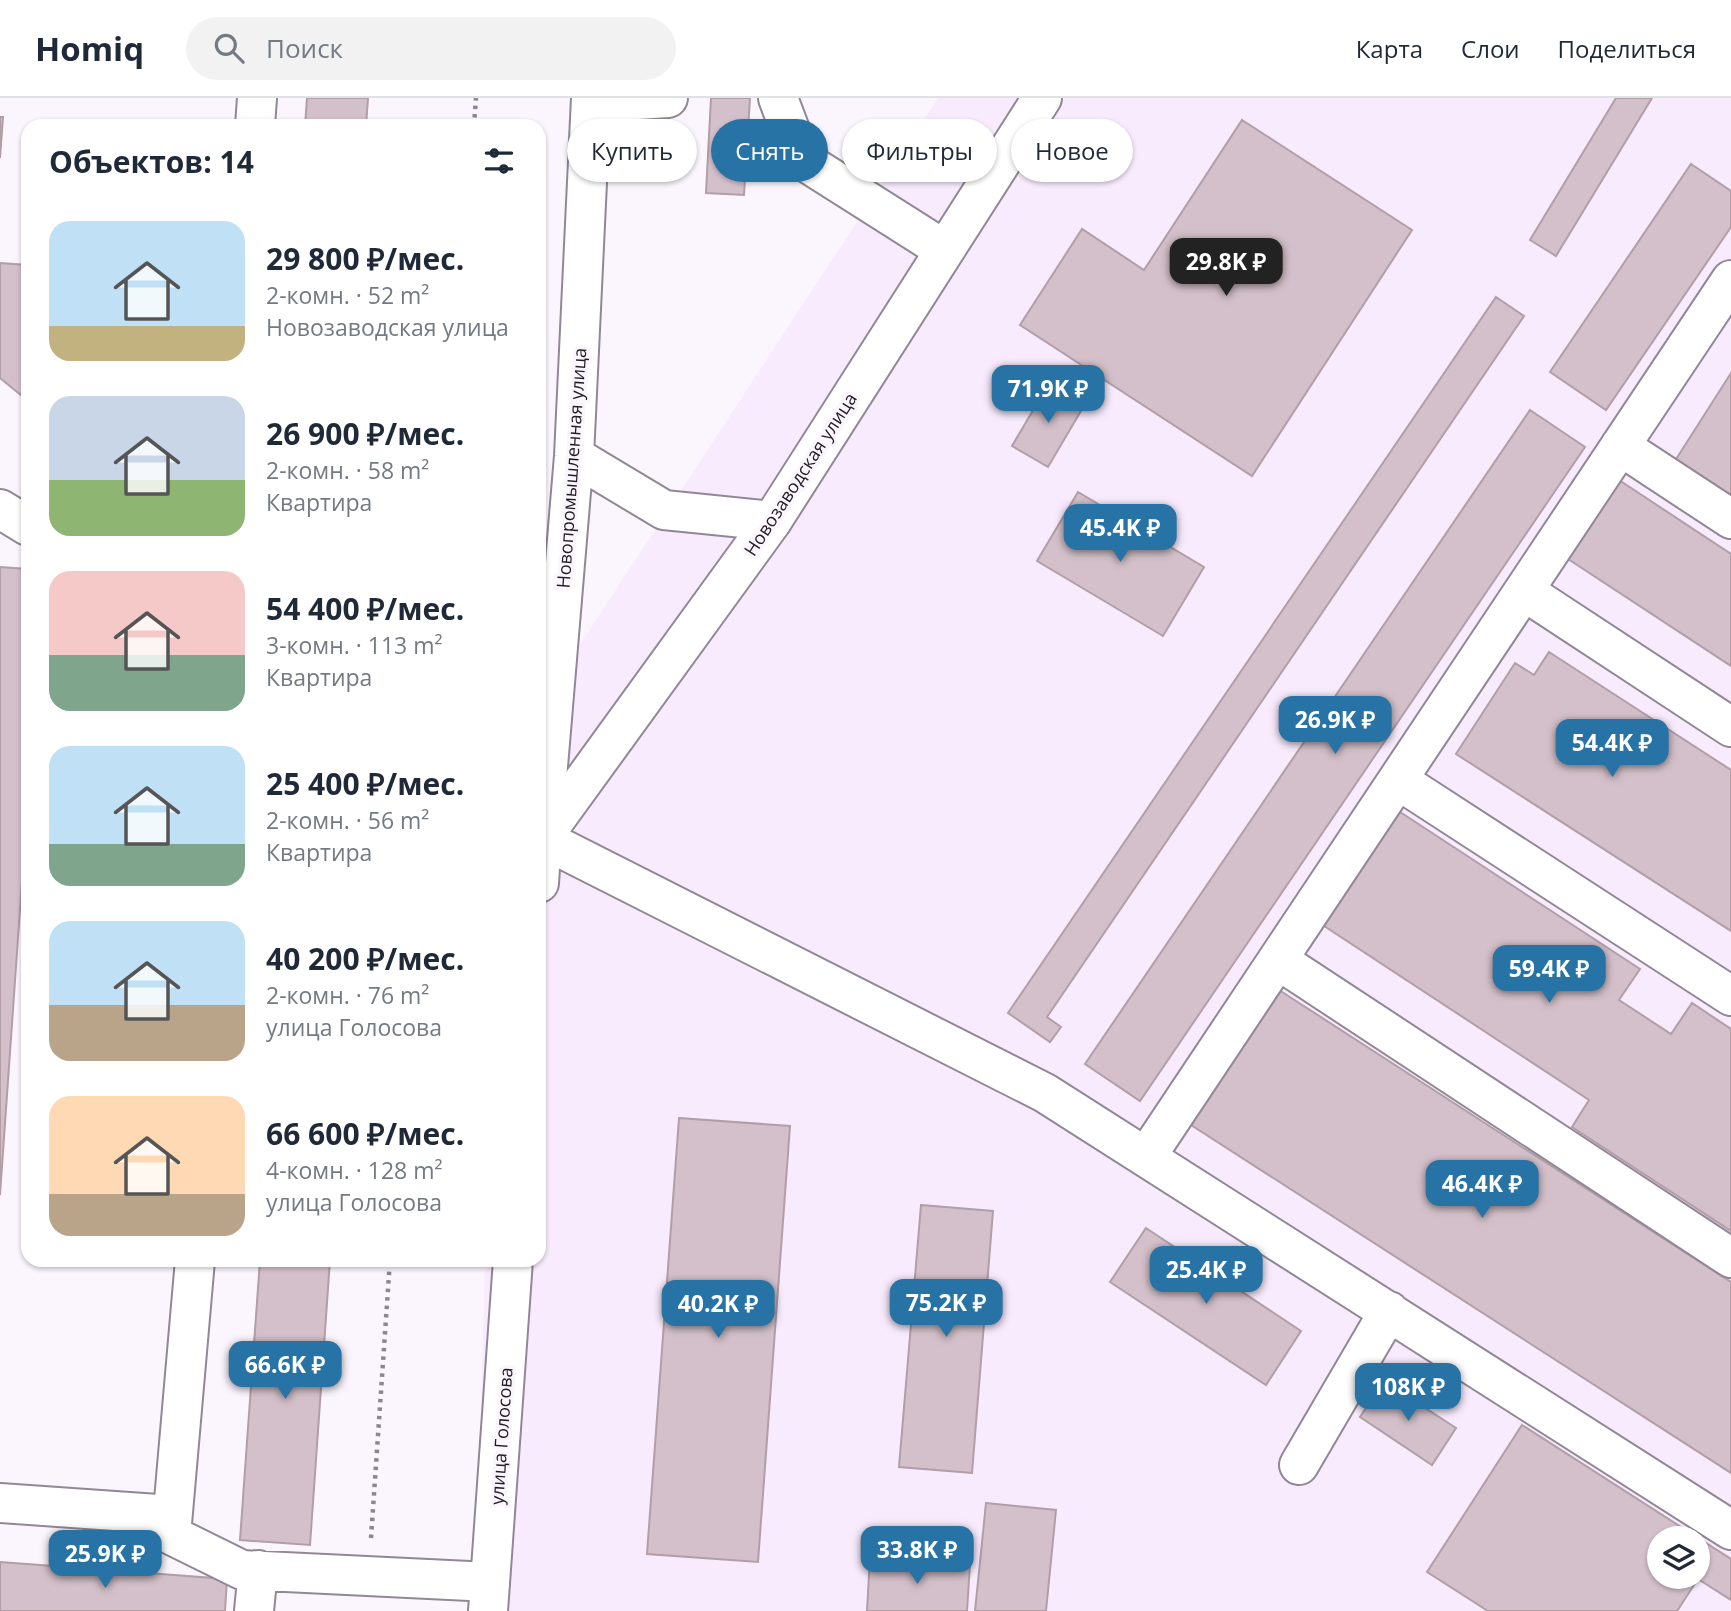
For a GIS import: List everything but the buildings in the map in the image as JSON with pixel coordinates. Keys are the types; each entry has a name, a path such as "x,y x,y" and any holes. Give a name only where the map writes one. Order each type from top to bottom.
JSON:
{"main road":[{"path":"256,119 257,98"},
{"path":"591,101 668,98"},
{"path":"778,98 801,159 943,249"},
{"name":"Новозаводская улица","path":"546,831 772,521 943,249 1042,98"},
{"name":"Новопромышленная улица","path":"546,780 574,456 591,101"},
{"path":"1146,1157 1731,280"},
{"path":"1620,446 1731,519"},
{"path":"574,456 664,510 772,521"},
{"path":"0,509 21,522"},
{"path":"1524,591 1731,727"},
{"path":"1398,780 1731,996"},
{"path":"546,841 1045,1093 1731,1530"},
{"path":"1278,960 1731,1258"},
{"path":"194,1267 171,1535 242,1570 369,1576 489,1597"},
{"name":"улица Голосова","path":"489,1597 513,1267"},
{"path":"1299,1465 1390,1311"},
{"path":"0,1503 172,1515"},
{"path":"254,1611 258,1570"}],"path":[{"path":"474,119 476,98"},
{"path":"369,1576 390,1267"}],"shaded area":[{"path":"938,98 1731,98 1731,1611 476,1611 485,1267 546,1267 546,696 883,182 997,182 997,119 924,119"}]}
